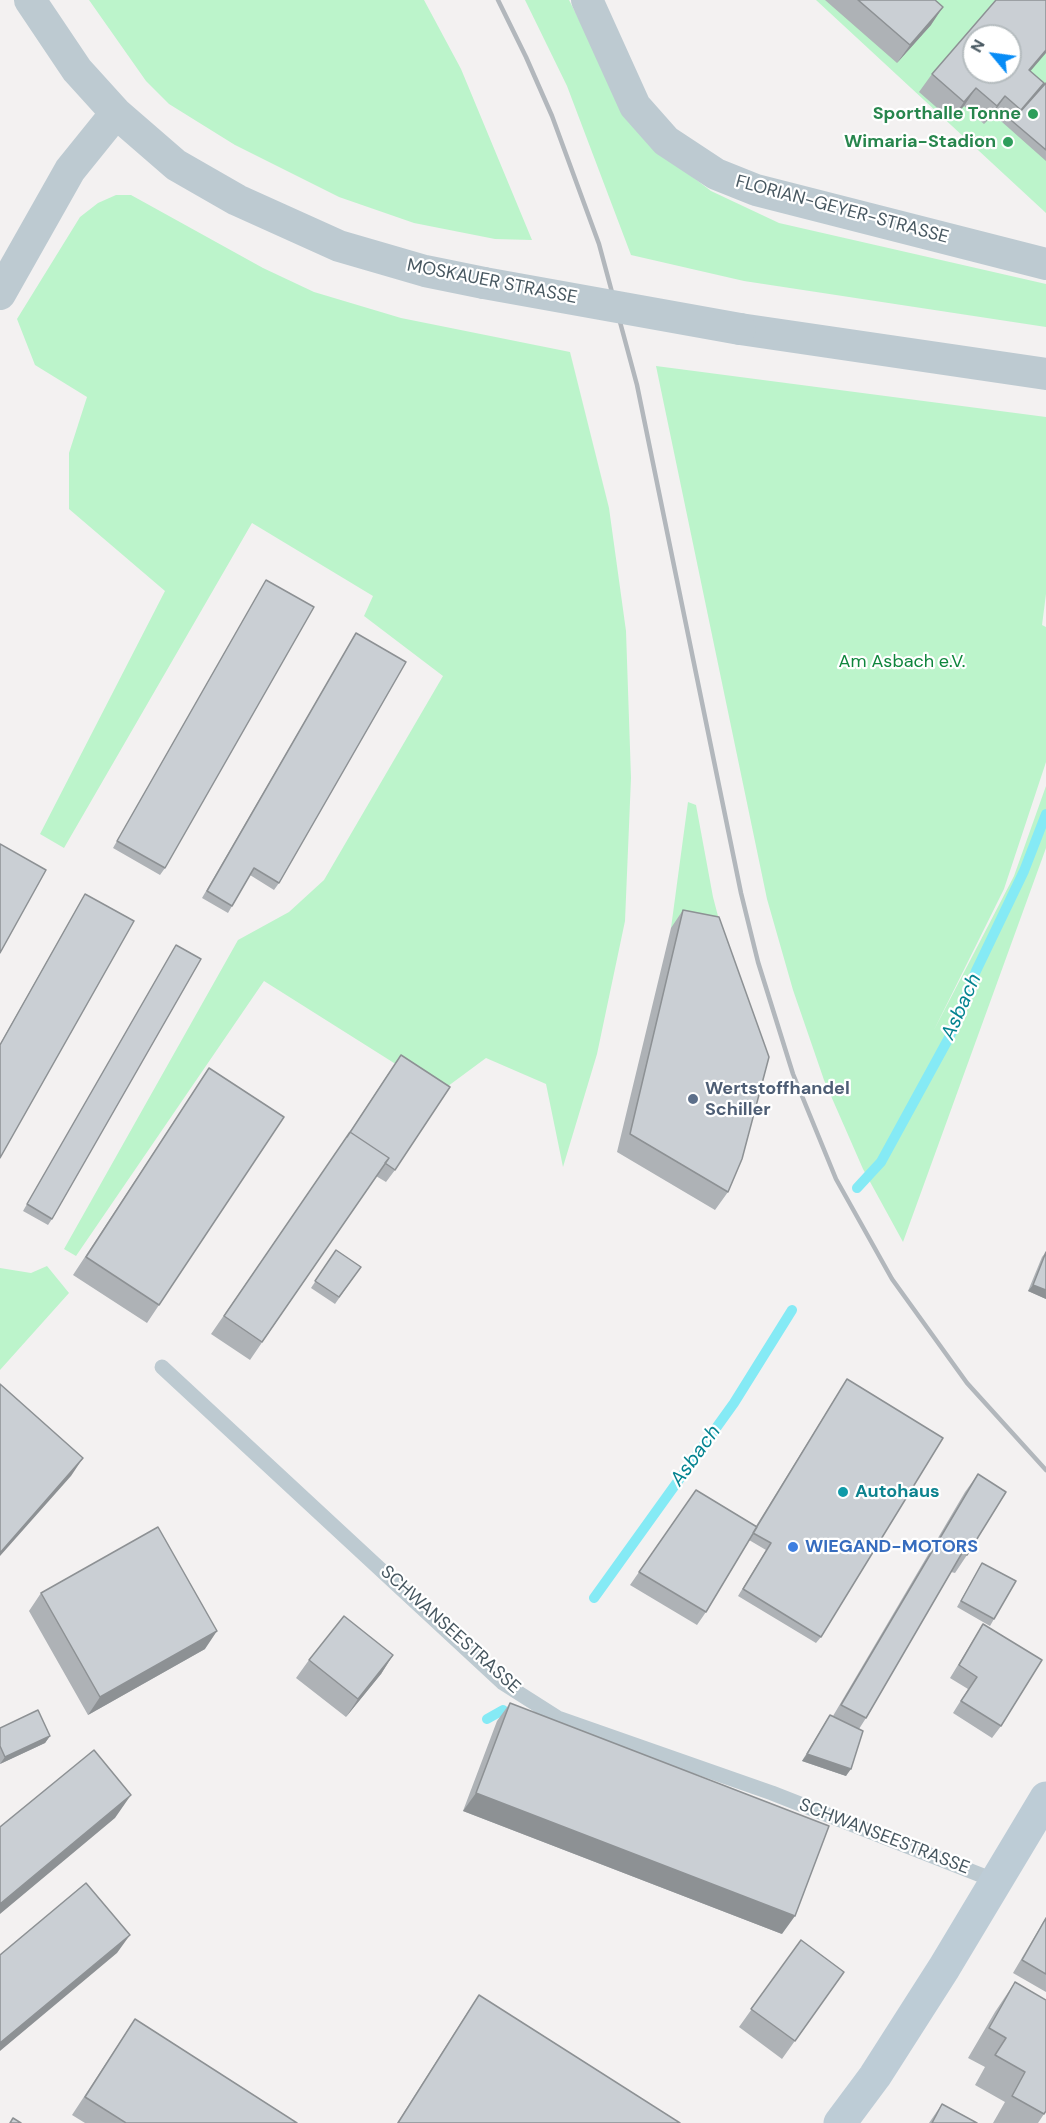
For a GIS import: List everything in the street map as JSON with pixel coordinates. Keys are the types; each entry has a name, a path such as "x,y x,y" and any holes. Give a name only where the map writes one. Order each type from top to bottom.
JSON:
{"street":[{"name":"MOSKAUER STRASSE","path":"30,0 77,69 116,113 176,165 285,224 339,246 425,271 484,283 740,329 1046,374"},
{"name":"FLORIAN-GEYER-STRASSE","path":"588,0 635,106 666,141 716,174 756,190 1046,264"},
{"path":"0,294 70,170 116,113"},
{"path":"840,2123 876,2076 1046,1798"}],"lane":[{"name":"SCHWANSEESTRASSE","path":"162,1367 503,1683 558,1718 772,1793 996,1881"}],"green space":[{"path":"89,0 424,0 461,69 532,240 495,239 414,223 339,197 235,145 169,104 146,81"},
{"path":"525,0 569,0 623,106 668,158 711,191 779,223 1046,284 1046,327 744,281 631,255 567,86"},
{"name":"Wimaria-Stadion","path":"816,0 1046,0 1046,213"},
{"path":"116,195 131,195 263,268 314,292 401,318 570,352 609,508 626,631 631,778 625,921 597,1054 563,1167 546,1084 486,1058 440,1092 264,981 76,1256 64,1249 238,940 289,912 324,880 443,676 364,616 373,596 252,523 64,848 40,834 165,591 69,509 69,453 87,397 35,365 17,319 80,217 98,203"},
{"name":"Am Asbach e.V.","path":"656,366 1046,417 1046,594 1042,625 1046,627 1046,762 1004,889 934,1030 1014,876 1046,786 1046,848 903,1242 863,1169 824,1080 793,990 767,899"},
{"path":"688,802 696,805 713,897 739,996 671,928"},
{"path":"47,1266 69,1293 0,1370 0,1268 31,1273"}],"building":[{"path":"858,0 935,0 943,7 910,45"},
{"path":"996,0 1046,0 1046,50 1029,70 1044,83 1021,110 1005,96 997,106 976,88 964,102 932,74 962,39 962,84 1022,84 1022,24 975,24"},
{"name":"Sporthalle Tonne","path":"1046,83 1046,150 1012,121"},
{"path":"266,580 314,607 165,868 117,841"},
{"path":"356,633 406,662 279,883 254,868 232,906 207,891"},
{"path":"0,844 46,870 0,953"},
{"path":"85,894 134,921 0,1158 0,1045"},
{"path":"683,910 719,917 769,1057 742,1159 728,1192 630,1134"},
{"path":"176,945 201,959 52,1219 27,1204"},
{"path":"401,1055 450,1087 395,1170 385,1163 389,1158 350,1132"},
{"path":"209,1068 284,1117 159,1305 86,1257"},
{"path":"350,1132 389,1158 262,1342 224,1316"},
{"path":"336,1250 361,1267 339,1297 315,1281"},
{"path":"1046,1252 1046,1290 1033,1285"},
{"name":"Autohaus","path":"847,1379 943,1438 821,1637 743,1589 771,1543 753,1533"},
{"path":"0,1384 83,1458 0,1553"},
{"path":"978,1474 1006,1492 967,1555 962,1553 866,1718 841,1705"},
{"path":"696,1490 757,1527 706,1612 639,1572"},
{"path":"158,1527 217,1631 100,1697 41,1593"},
{"path":"982,1563 1016,1581 994,1619 961,1601"},
{"path":"344,1616 393,1655 358,1699 309,1660"},
{"path":"983,1624 1042,1660 1001,1726 961,1701 977,1677 959,1665"},
{"path":"510,1703 829,1826 795,1916 476,1793"},
{"path":"38,1710 50,1736 5,1757 0,1746 0,1728"},
{"path":"830,1715 863,1731 851,1769 807,1754"},
{"path":"94,1750 131,1795 0,1904 0,1827"},
{"path":"86,1883 130,1935 0,2043 0,1955"},
{"path":"1046,1918 1046,1974 1022,1960"},
{"path":"801,1940 844,1972 795,2041 751,2009"},
{"path":"1015,1982 1046,2000 1046,2111 1044,2114 1012,2096 1025,2072 995,2055 1006,2038 989,2028"},
{"path":"479,1995 680,2123 398,2123"},
{"path":"135,2019 297,2123 126,2123 85,2097"},
{"path":"942,2104 977,2123 932,2123"},
{"path":"13,2118 21,2123 10,2123"}],"waterway":[{"name":"Asbach","path":"857,1188 881,1162 951,1034 976,971 1024,871 1046,814"},
{"name":"Asbach","path":"594,1598 734,1403 792,1310"},
{"name":"Asbach","path":"487,1719 503,1710"}],"railway":[{"path":"498,0 552,116 599,244 637,385 741,893 758,962 793,1074 836,1179 892,1279 967,1383 1046,1470"}],"place":[{"name":"Sporthalle Tonne","path":"1033,114"},
{"name":"Wimaria-Stadion","path":"1008,142"},
{"name":"Wertstoffhandel Schiller","path":"693,1099"},
{"name":"Autohaus","path":"843,1492"},
{"name":"WIEGAND-MOTORS","path":"793,1547"}]}
